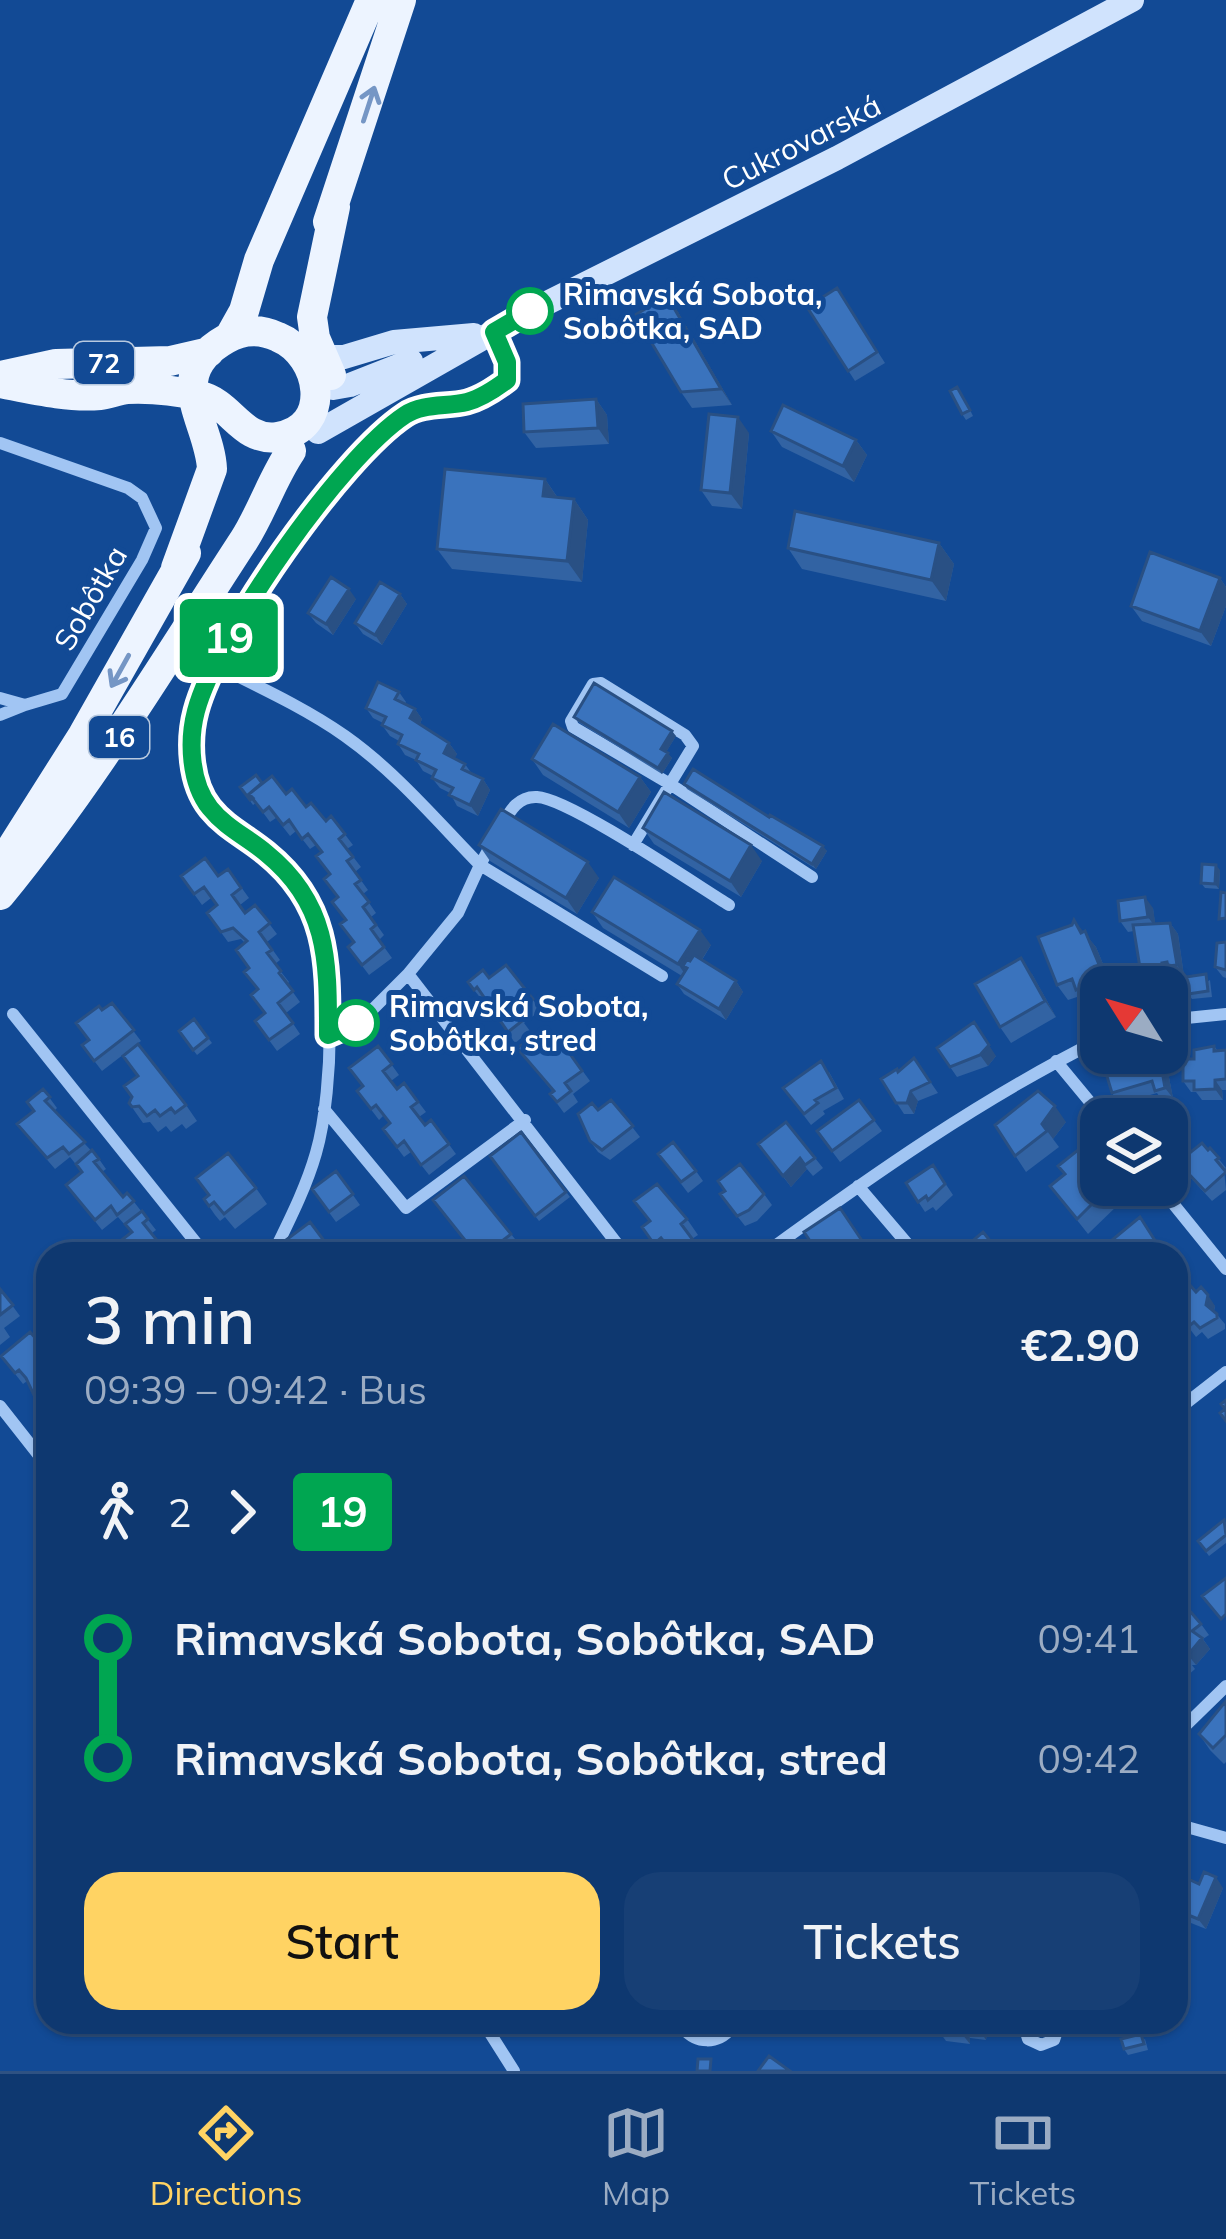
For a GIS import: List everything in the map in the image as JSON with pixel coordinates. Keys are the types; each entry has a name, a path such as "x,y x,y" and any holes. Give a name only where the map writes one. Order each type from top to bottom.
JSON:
{"main road":[{"name":"16","path":"176,568 212,469 209,385 233,342 371,0"},
{"path":"281,448 250,433 222,404 208,413 244,449 281,448 318,433 332,404 319,371 312,317 335,207 401,0"},
{"name":"Cukrovarská","path":"318,433 494,332 837,158 1132,0"},
{"name":"Cukrovarská","path":"319,371 494,332"},
{"path":"233,342 270,351 290,365 301,381 319,371"},
{"name":"72","path":"0,380 56,364 170,361 233,342"},
{"name":"16","path":"0,896 102,763 175,652 281,448 312,412 319,371"},
{"name":"72","path":"0,380 99,395 126,389 208,413"},
{"name":"16","path":"0,866 94,717 227,481 208,413"}],"street":[{"path":"278,1242 316,1153 325,1109 325,948 314,910 266,854 232,832 206,804 194,770 191,734 197,706 243,611 334,486 371,445 407,414 470,401 507,380 507,362 494,332"},
{"name":"Sobôtka","path":"0,443 128,488 142,498 156,528 62,694 0,715"},
{"path":"215,665 346,737 388,771 480,865 662,976"},
{"path":"633,845 670,784 693,746 685,735 601,683 593,684 571,721 573,727 670,784 812,877"},
{"path":"0,698 26,705"},
{"path":"328,1035 363,1019 408,974 458,914 513,807 530,797 554,801 728,905"},
{"path":"408,974 616,1242"},
{"path":"14,1014 195,1242"},
{"path":"1188,1018 1226,1014"},
{"path":"781,1242 858,1186 1080,1050"},
{"path":"1056,1061 1086,1098"},
{"path":"325,1109 406,1208 525,1120"},
{"path":"858,1186 906,1242"},
{"path":"1175,1206 1226,1268"},
{"path":"1188,1402 1226,1372"},
{"path":"0,1406 36,1452"},
{"path":"1188,1724 1226,1686"},
{"path":"1188,1827 1226,1838"},
{"path":"491,2034 514,2071"},
{"path":"687,2034 711,2041 726,2034"},
{"path":"1027,2034 1042,2045 1056,2034"}],"building":[{"path":"837,288 877,352 848,371 807,307"},
{"path":"667,296 721,389 681,392 635,315"},
{"path":"957,387 970,410 962,414 950,391"},
{"path":"596,399 598,428 524,432 523,404"},
{"path":"783,405 856,440 843,466 771,431"},
{"path":"709,414 738,417 730,493 701,490"},
{"path":"445,469 545,479 543,496 574,499 567,561 437,549"},
{"path":"795,511 939,543 931,580 788,548"},
{"path":"1150,552 1220,578 1200,631 1131,606"},
{"path":"331,577 349,589 326,624 308,613"},
{"path":"380,582 400,594 375,635 355,623"},
{"path":"378,682 399,692 395,699 415,709 410,718 449,743 444,753 483,779 470,805 449,795 453,788 432,778 436,770 416,760 419,754 398,744 402,735 382,725 386,717 366,708"},
{"path":"594,683 672,731 661,749 668,753 658,768 574,717"},
{"path":"553,724 640,777 618,812 532,759"},
{"path":"693,769 823,846 812,864 684,784"},
{"path":"256,775 262,783 249,794 250,800 240,787"},
{"path":"272,776 286,794 292,789 326,821 331,816 345,834 339,839 353,857 347,861 361,880 355,884 369,902 363,907 384,947 362,965 348,947 354,942 340,924 346,920 332,902 338,897 324,879 330,874 316,856 322,852 308,834 302,839 289,820 283,825 269,807 263,812 249,794"},
{"path":"664,792 751,845 730,881 643,828"},
{"path":"501,809 588,862 566,898 479,845"},
{"path":"205,858 218,876 228,869 241,888 232,895 245,913 255,905 270,923 259,932 293,991 278,1003 293,1023 269,1040 255,1021 265,1013 251,995 258,989 244,972 249,968 236,950 247,941 233,928 221,932 207,913 217,905 204,887 194,894 181,876"},
{"path":"1202,864 1216,865 1215,884 1201,883"},
{"path":"614,877 700,930 678,964 592,912"},
{"path":"1221,892 1226,893 1226,918 1219,919"},
{"path":"1145,897 1148,917 1120,921 1118,901"},
{"path":"1074,920 1081,933 1085,931 1100,966 1080,966 1080,988 1076,990 1072,979 1057,985 1038,937 1072,925"},
{"path":"1170,923 1177,965 1140,966 1133,925"},
{"path":"1226,942 1226,970 1215,967 1217,943"},
{"path":"694,955 736,981 719,1009 677,984 687,959"},
{"path":"1021,958 1045,1001 1000,1027 975,984"},
{"path":"506,965 533,999 516,1013 522,1021 508,1032 477,987 474,990 468,982 483,970 489,978"},
{"path":"1206,974 1208,991 1188,994 1188,977"},
{"path":"112,1003 134,1030 94,1061 82,1045 89,1040 76,1023 99,1006 102,1010"},
{"path":"194,1019 208,1038 193,1050 179,1031"},
{"path":"974,1022 989,1045 980,1055 950,1067 937,1048"},
{"path":"555,1033 582,1071 565,1083 571,1091 557,1102 550,1094 554,1091 517,1048 532,1038 537,1046"},
{"path":"138,1044 186,1105 175,1113 171,1108 160,1116 155,1110 147,1116 129,1103 132,1097 124,1086 138,1076 123,1056"},
{"path":"378,1046 392,1064 383,1071 397,1089 404,1083 418,1102 411,1107 425,1125 431,1120 449,1144 421,1165 404,1141 397,1147 383,1129 390,1123 357,1091 363,1086 349,1068"},
{"path":"1214,1046 1214,1051 1226,1050 1226,1079 1215,1080 1215,1089 1194,1090 1194,1081 1183,1081 1194,1050"},
{"path":"914,1058 930,1082 911,1091 907,1103 896,1103 881,1079"},
{"path":"821,1061 836,1088 815,1100 818,1103 804,1114 783,1088"},
{"path":"1106,1074 1163,1074 1165,1088 1155,1091 1152,1081 1112,1093"},
{"path":"43,1089 50,1097 45,1101 85,1142 69,1154 63,1147 47,1158 17,1124 34,1111 27,1102"},
{"path":"1038,1091 1055,1106 1042,1124 1047,1131 1015,1156 995,1125"},
{"path":"611,1100 633,1126 602,1150 590,1141 578,1114 592,1103 598,1110"},
{"path":"859,1100 874,1120 832,1151 817,1131"},
{"path":"786,1122 815,1158 805,1165 800,1158 783,1176 758,1144"},
{"path":"521,1132 566,1192 535,1216 490,1156"},
{"path":"673,1142 696,1171 681,1182 658,1154"},
{"path":"1202,1143 1226,1172 1205,1191 1188,1173 1188,1148 1191,1152"},
{"path":"1080,1148 1080,1206 1090,1206 1077,1219 1050,1186 1065,1174 1058,1166"},
{"path":"92,1150 99,1159 94,1162 123,1197 127,1193 134,1201 117,1215 111,1206 95,1220 66,1185 82,1172 76,1164"},
{"path":"228,1153 256,1188 224,1214 214,1202 209,1206 204,1199 209,1195 196,1178"},
{"path":"740,1164 764,1194 737,1216 720,1194 725,1191 718,1181"},
{"path":"933,1165 945,1184 928,1200 926,1196 918,1202 906,1183"},
{"path":"336,1171 353,1194 329,1212 312,1189"},
{"path":"464,1176 511,1234 501,1242 466,1242 433,1200"},
{"path":"657,1184 687,1219 681,1224 693,1240 653,1242 642,1227 650,1221 634,1201"},
{"path":"840,1208 863,1242 811,1242 804,1232"},
{"path":"142,1211 148,1219 143,1223 158,1242 119,1242 132,1232 125,1224"},
{"path":"1140,1217 1156,1242 1110,1242"},
{"path":"310,1222 325,1242 288,1242"},
{"path":"983,1232 991,1242 971,1242"},
{"path":"1188,1285 1196,1292 1201,1287 1208,1295 1206,1305 1217,1314 1200,1328 1194,1322 1188,1325"},
{"path":"0,1289 13,1305 0,1315"},
{"path":"30,1332 36,1339 36,1399 26,1378 1,1356"},
{"path":"1224,1520 1226,1535 1206,1551 1198,1541"},
{"path":"1226,1578 1226,1614 1221,1619 1202,1596"},
{"path":"1188,1611 1201,1624 1192,1631 1202,1638 1188,1655"},
{"path":"1226,1701 1226,1735 1213,1748 1199,1734"},
{"path":"1204,1872 1216,1877 1198,1919 1188,1915 1188,1879 1199,1884"},
{"path":"1141,2034 1144,2044 1124,2049 1121,2039"},
{"path":"769,2056 790,2071 758,2071"},
{"path":"698,2059 711,2059 710,2071 697,2071"}],"bus line":[{"name":"19","path":"356,1023 328,1035 325,948 314,910 266,854 232,832 206,804 194,770 191,734 197,706 243,611 334,486 407,414 470,401 507,380 507,362 494,332 530,311"}],"place":[{"name":"Rimavská Sobota, Sobôtka, SAD","path":"530,311"},
{"name":"Rimavská Sobota, Sobôtka, stred","path":"356,1023"}]}
